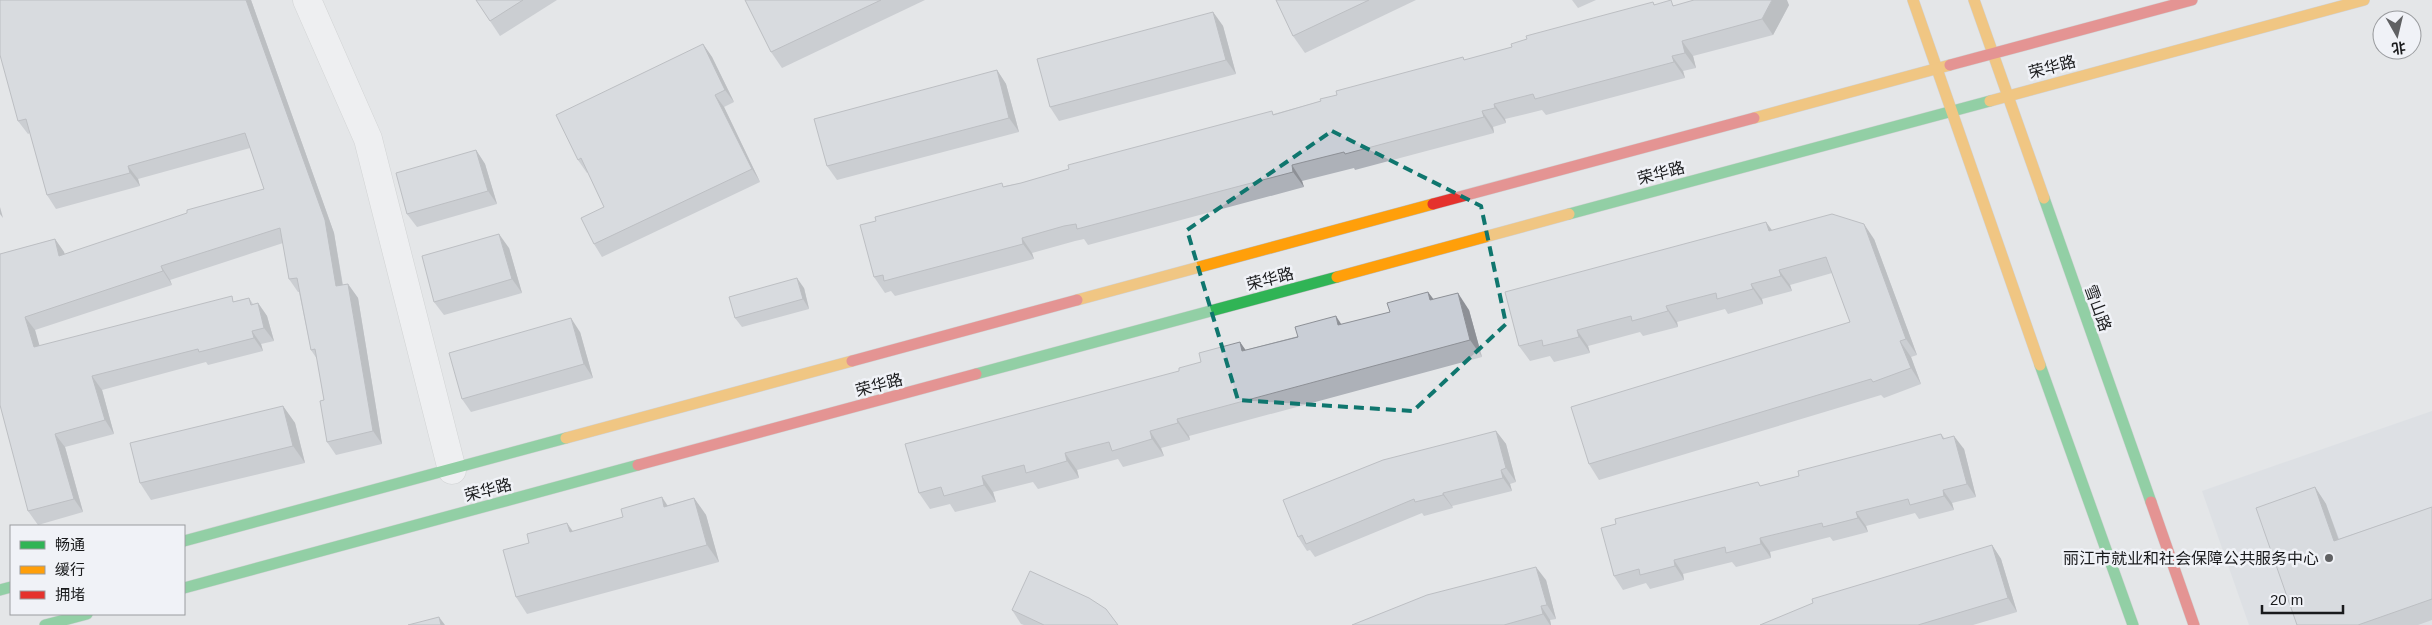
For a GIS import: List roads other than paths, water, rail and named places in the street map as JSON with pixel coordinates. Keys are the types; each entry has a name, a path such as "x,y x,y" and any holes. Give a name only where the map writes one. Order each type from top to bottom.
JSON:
{"street":[{"path":"307,0 368,139 452,470"},
{"path":"1913,0 2133,625"},
{"name":"雪山路","path":"1974,0 2194,625"},
{"name":"荣华路","path":"185,541 2192,0"},
{"name":"荣华路","path":"185,588 2364,0"},
{"path":"45,625 83,615"}],"place":[{"name":"丽江市就业和社会保障公共服务中心","path":"2329,558"}]}
